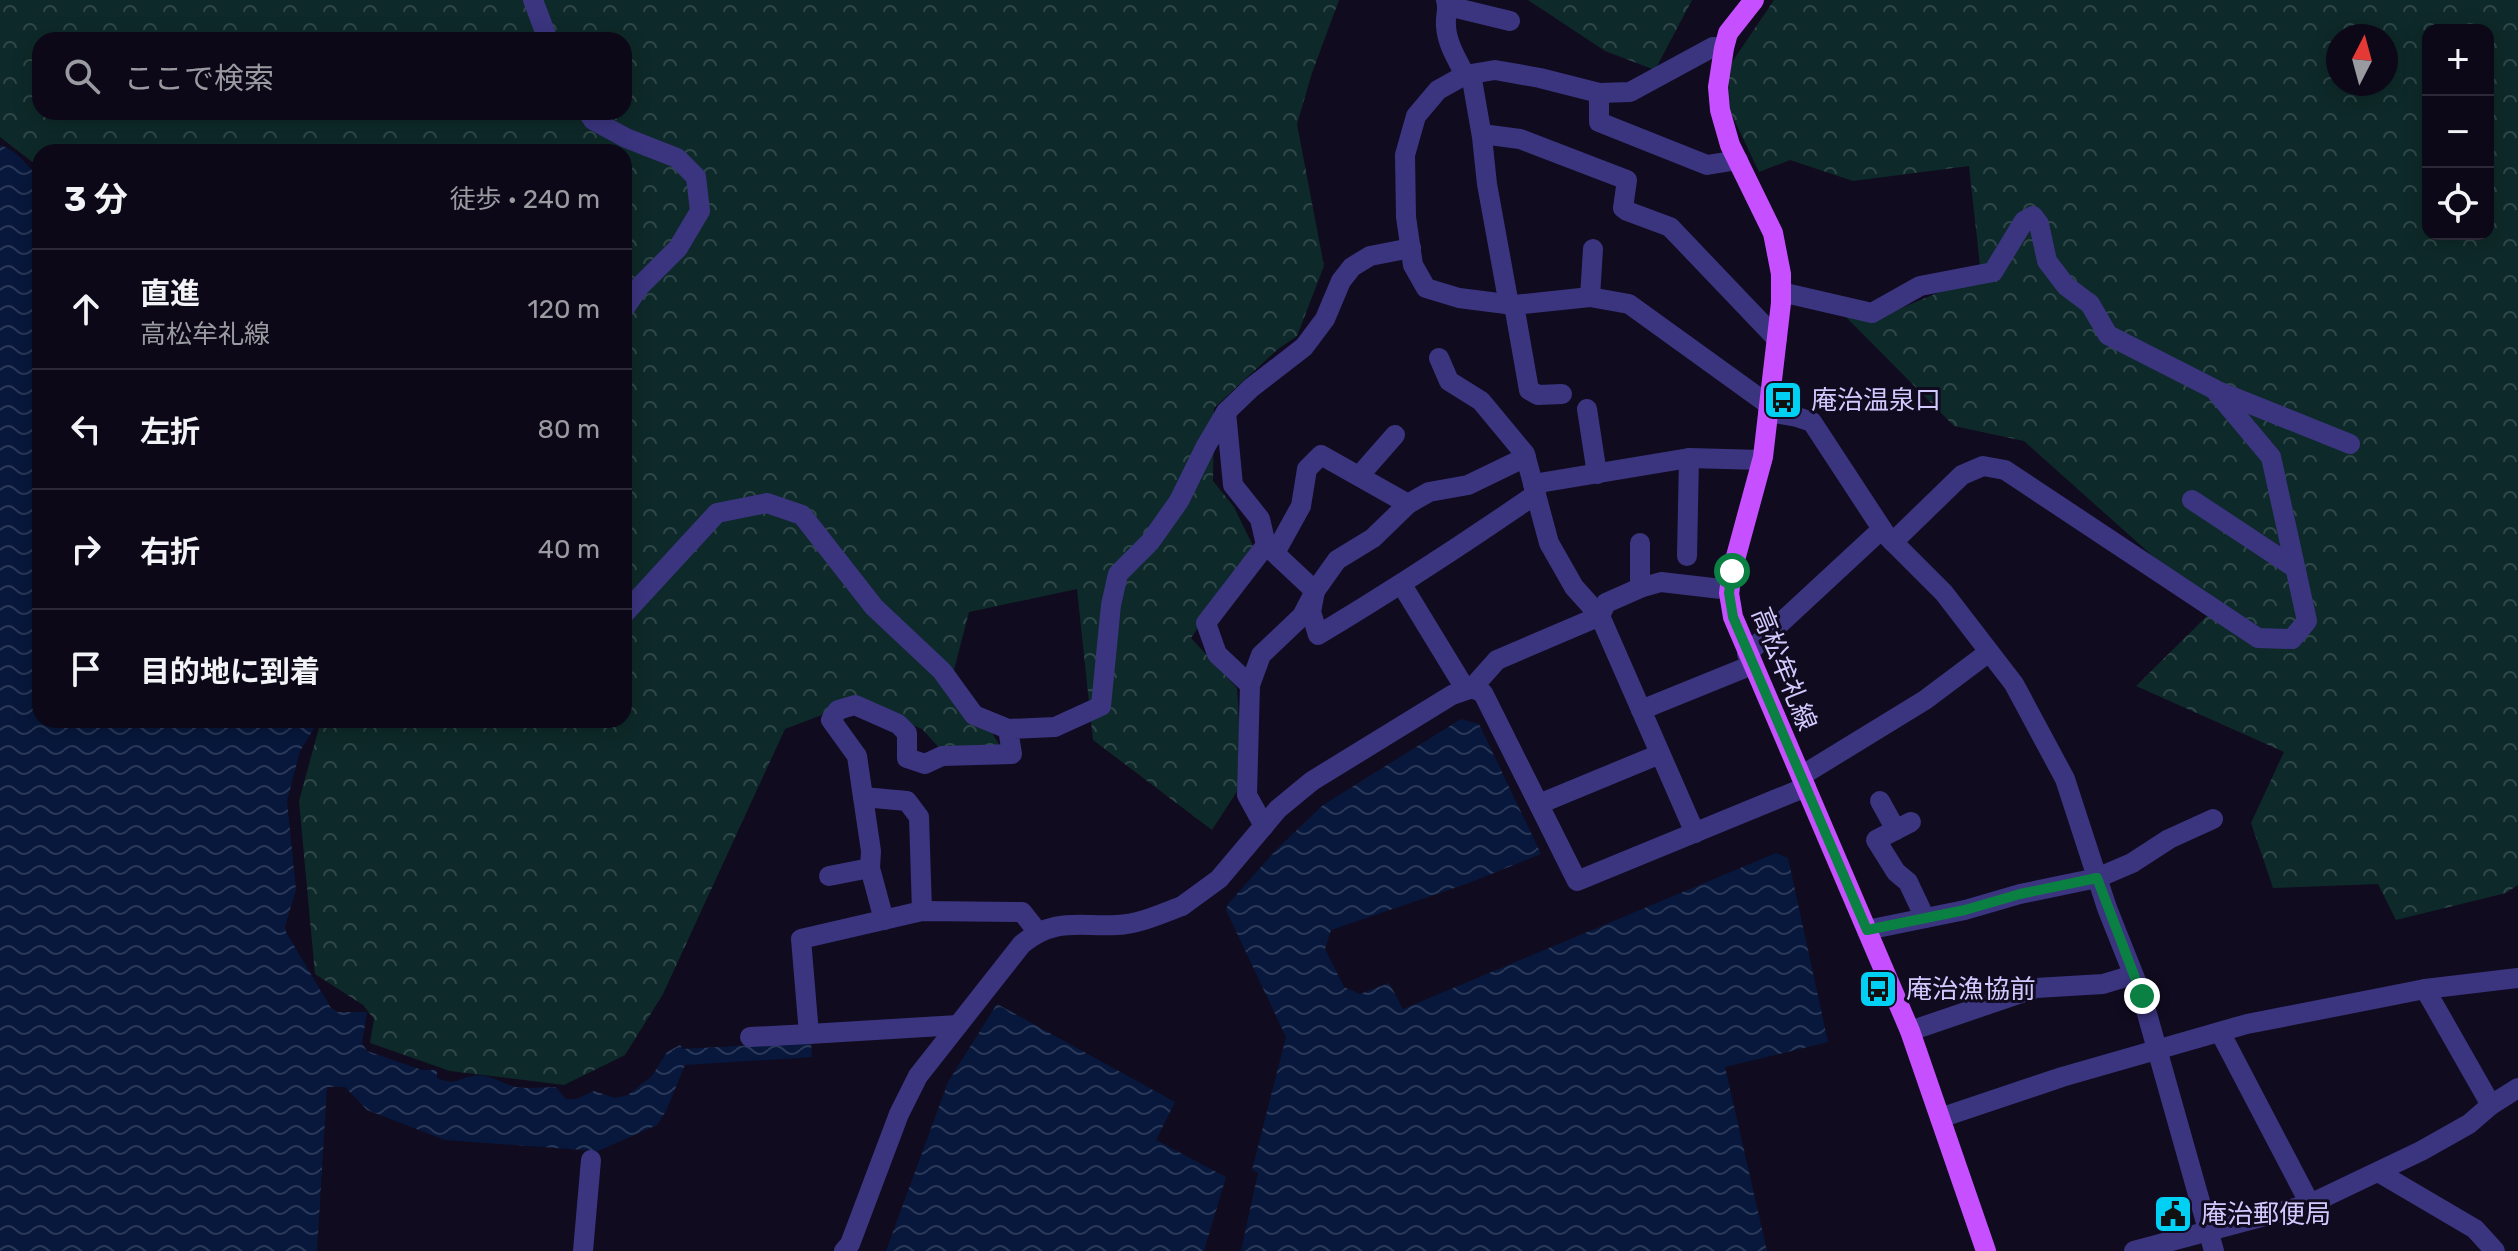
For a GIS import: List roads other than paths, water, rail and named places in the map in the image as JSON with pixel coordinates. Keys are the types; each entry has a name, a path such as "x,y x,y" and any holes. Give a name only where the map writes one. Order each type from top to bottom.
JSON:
{"main road":[{"name":"高松牟礼線","path":"1754,0 1728,33 1718,87 1720,110 1730,145 1773,233 1781,274 1781,292 1762,460 1732,571 1730,590 1733,617 1910,1031 1986,1251"}],"street":[{"path":"533,0 545,32"},
{"path":"1510,21 1447,3 1445,23 1448,42 1468,74 1482,134 1487,184 1529,390 1538,395 1562,394"},
{"path":"1724,48 1713,47 1630,92 1599,93 1495,70 1468,74 1438,90 1416,116 1405,155 1406,217 1413,265 1426,288 1459,298 1512,305 1590,297 1629,304 1769,408 1812,422 1887,535 1944,593 2014,684 2065,779 2158,1051 2211,1242"},
{"path":"1599,93 1599,122 1707,165 1738,160"},
{"path":"593,120 626,138 677,158 696,177 700,211 678,248 632,297"},
{"path":"1482,134 1520,139 1627,180 1623,208 1670,227 1777,339"},
{"path":"1781,292 1872,313 1920,286 1993,272 2024,221 2033,216 2039,224 2047,261 2066,286 2090,304 2108,335 2214,389 2350,444"},
{"path":"632,605 717,513 767,503 802,515 874,607 942,671 974,715 1008,729 1055,727 1101,706 1111,605 1118,574 1150,542 1179,501 1226,412 1251,388 1304,347 1325,319 1341,281 1352,267 1370,256 1411,248"},
{"path":"1590,297 1593,249"},
{"path":"1439,358 1449,381 1481,401 1526,457 1549,543 1574,587 1600,616 1695,833"},
{"path":"1641,710 1750,659 1887,535 1962,475 1983,466 2005,470 2258,638 2292,639 2307,621 2271,457 2214,389"},
{"path":"1587,409 1597,474"},
{"path":"1226,412 1233,485 1260,519 1271,549 1315,591"},
{"path":"1359,476 1395,435"},
{"path":"1250,685 1217,654 1206,623 1271,549 1301,506 1307,469 1321,455 1408,504"},
{"path":"1264,826 1247,795 1250,685 1261,655 1302,616 1337,560 1373,538 1408,504 1429,492 1468,485 1526,457"},
{"path":"1687,556 1689,458"},
{"path":"1315,591 1311,612 1318,635 1402,585 1535,489 1597,474 1689,458 1762,460"},
{"path":"2192,500 2295,568"},
{"path":"1640,543 1640,588"},
{"path":"844,1251 850,1244 899,1114 918,1076 1022,944 1037,931 1060,925 1119,925 1152,918 1182,906 1219,879 1278,809 1312,781 1452,695 1469,689 1497,660 1600,616 1606,603 1661,582 1730,590"},
{"path":"1402,585 1469,689 1483,693 1577,881 1695,833 1803,782 1925,700 1989,652"},
{"path":"884,920 870,868 871,851 857,756 831,720 838,710 855,705 898,724 907,733 907,758 925,764 942,756 1012,754 1008,729"},
{"path":"1539,804 1660,754"},
{"path":"863,797 907,801 919,817 922,911"},
{"path":"1880,801 1904,826 1876,840 1896,872 1908,882 1925,918"},
{"path":"1867,930 2097,878 2132,863 2169,839 2213,819"},
{"path":"829,876 870,868"},
{"path":"809,1034 801,939 922,911 1022,912 1037,931"},
{"path":"1910,1031 2036,988 2103,984 2133,975"},
{"path":"1940,1118 2062,1077 2247,1024 2425,989 2518,978"},
{"path":"2425,989 2491,1105"},
{"path":"750,1037 958,1025"},
{"path":"2220,1032 2310,1204"},
{"path":"2134,1251 2211,1242 2310,1204 2469,1124 2518,1088"},
{"path":"583,1251 591,1160"},
{"path":"2378,1172 2475,1229 2495,1251"}],"water":[{"path":"0,145 17,155 32,170 32,728 314,728 300,751 287,801 296,890 285,926 331,1008 337,1012 367,1012 362,1043 367,1051 422,1070 437,1070 437,1078 444,1080 453,1082 484,1076 516,1087 555,1087 566,1099 576,1099 594,1091 615,1098 628,1095 652,1076 667,1052 680,1045 683,1049 811,1042 812,1057 685,1065 657,1125 598,1151 445,1140 367,1110 345,1087 327,1087 317,1251 0,1251"},
{"path":"1461,719 1479,724 1541,854 1469,883 1331,930 1325,949 1344,987 1360,994 1389,983 1403,1009 1776,853 1788,858 1828,1042 1725,1067 1767,1251 1241,1251 1258,1173 1252,1170 1286,1037 1226,910 1228,904 1275,851 1323,805"},
{"path":"997,1004 1175,1102 1156,1140 1226,1177 1204,1251 886,1251 948,1082"}],"place":[{"name":"庵治温泉口","path":"1783,400"},
{"name":"庵治漁協前","path":"1878,989"},
{"name":"庵治郵便局","path":"2173,1214"}]}
